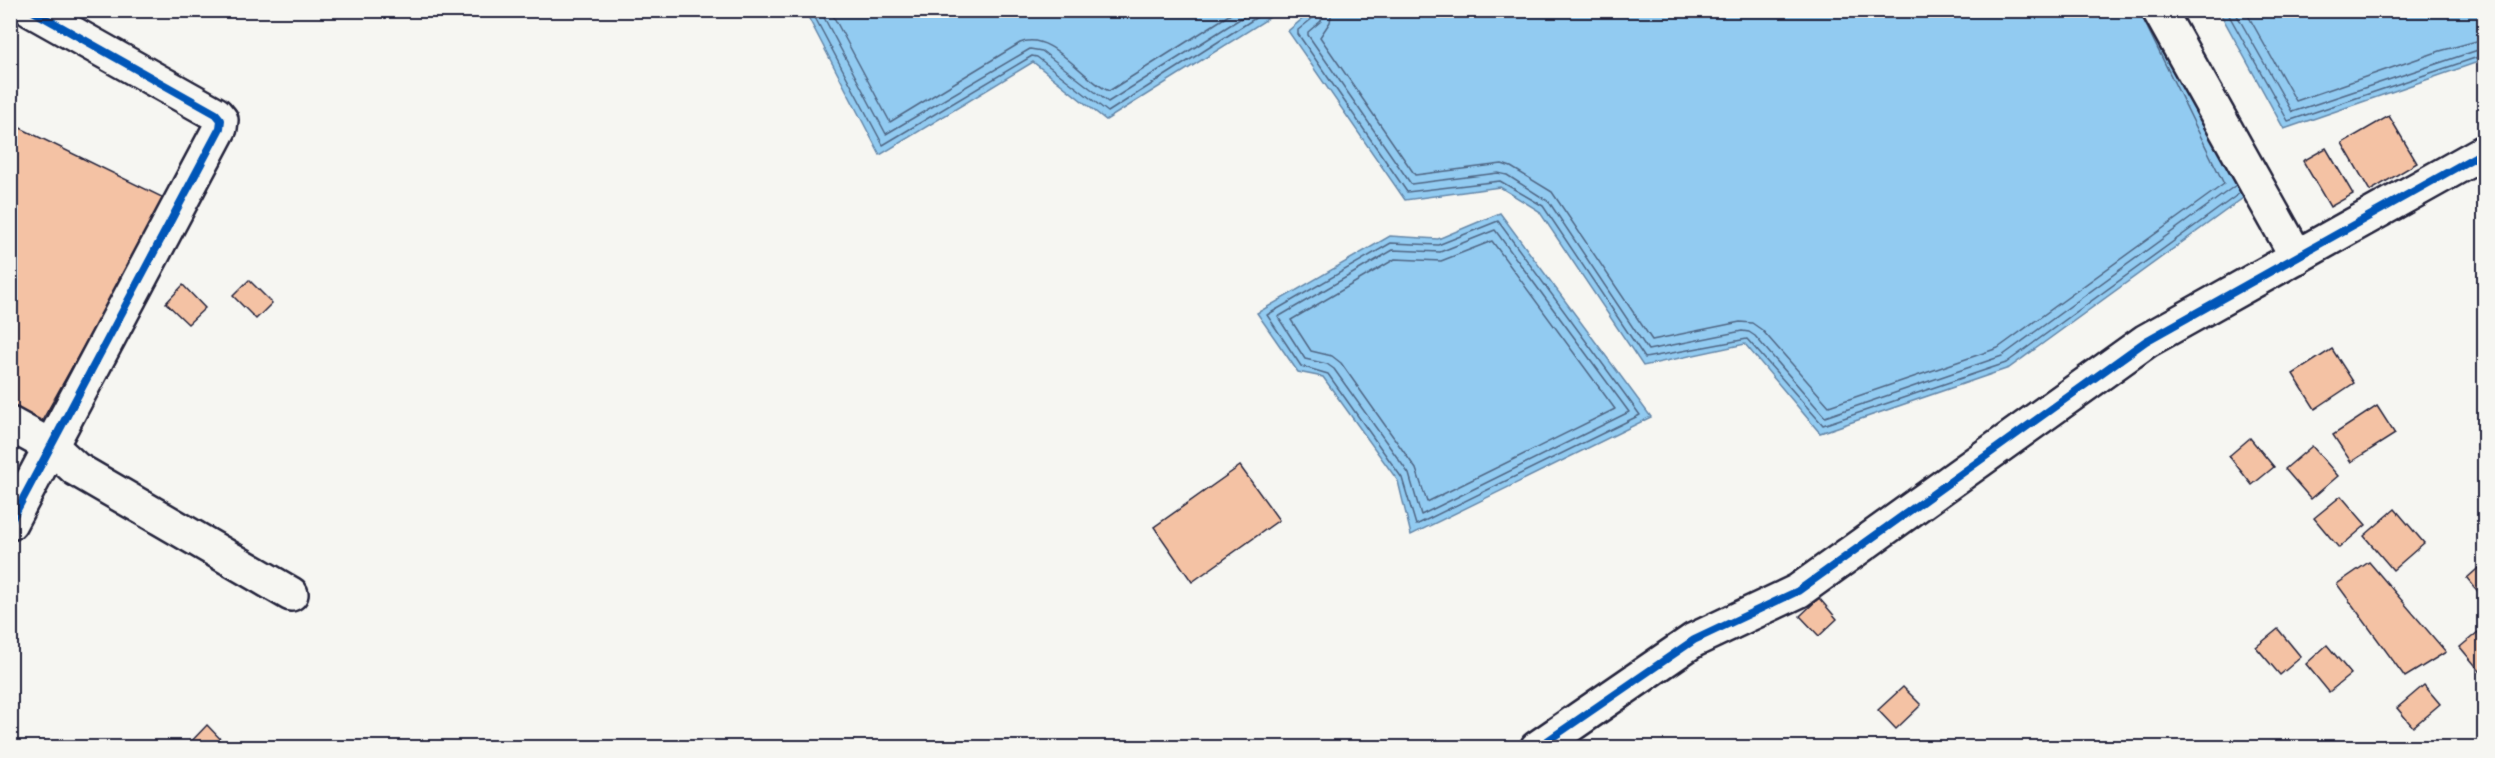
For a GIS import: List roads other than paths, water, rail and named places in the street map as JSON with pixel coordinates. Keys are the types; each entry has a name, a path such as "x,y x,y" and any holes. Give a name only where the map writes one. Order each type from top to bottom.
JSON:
{"street":[{"path":"10,523 220,128 221,120 216,114 31,10"},
{"path":"2159,10 2297,257"},
{"path":"1537,747 1694,640 1798,591 2146,341 2484,152"},
{"path":"10,424 52,447 76,469 291,594"}],"water":[{"path":"1313,10 2164,11 2254,190 2009,368 1820,433 1745,344 1643,366 1539,211 1500,187 1405,200 1288,31"},
{"path":"805,11 1280,11 1106,120 1033,62 880,155"},
{"path":"2219,11 2484,11 2484,60 2284,129"},
{"path":"1500,213 1651,417 1411,535 1398,481 1323,377 1298,372 1257,313 1390,236 1438,239"}]}
